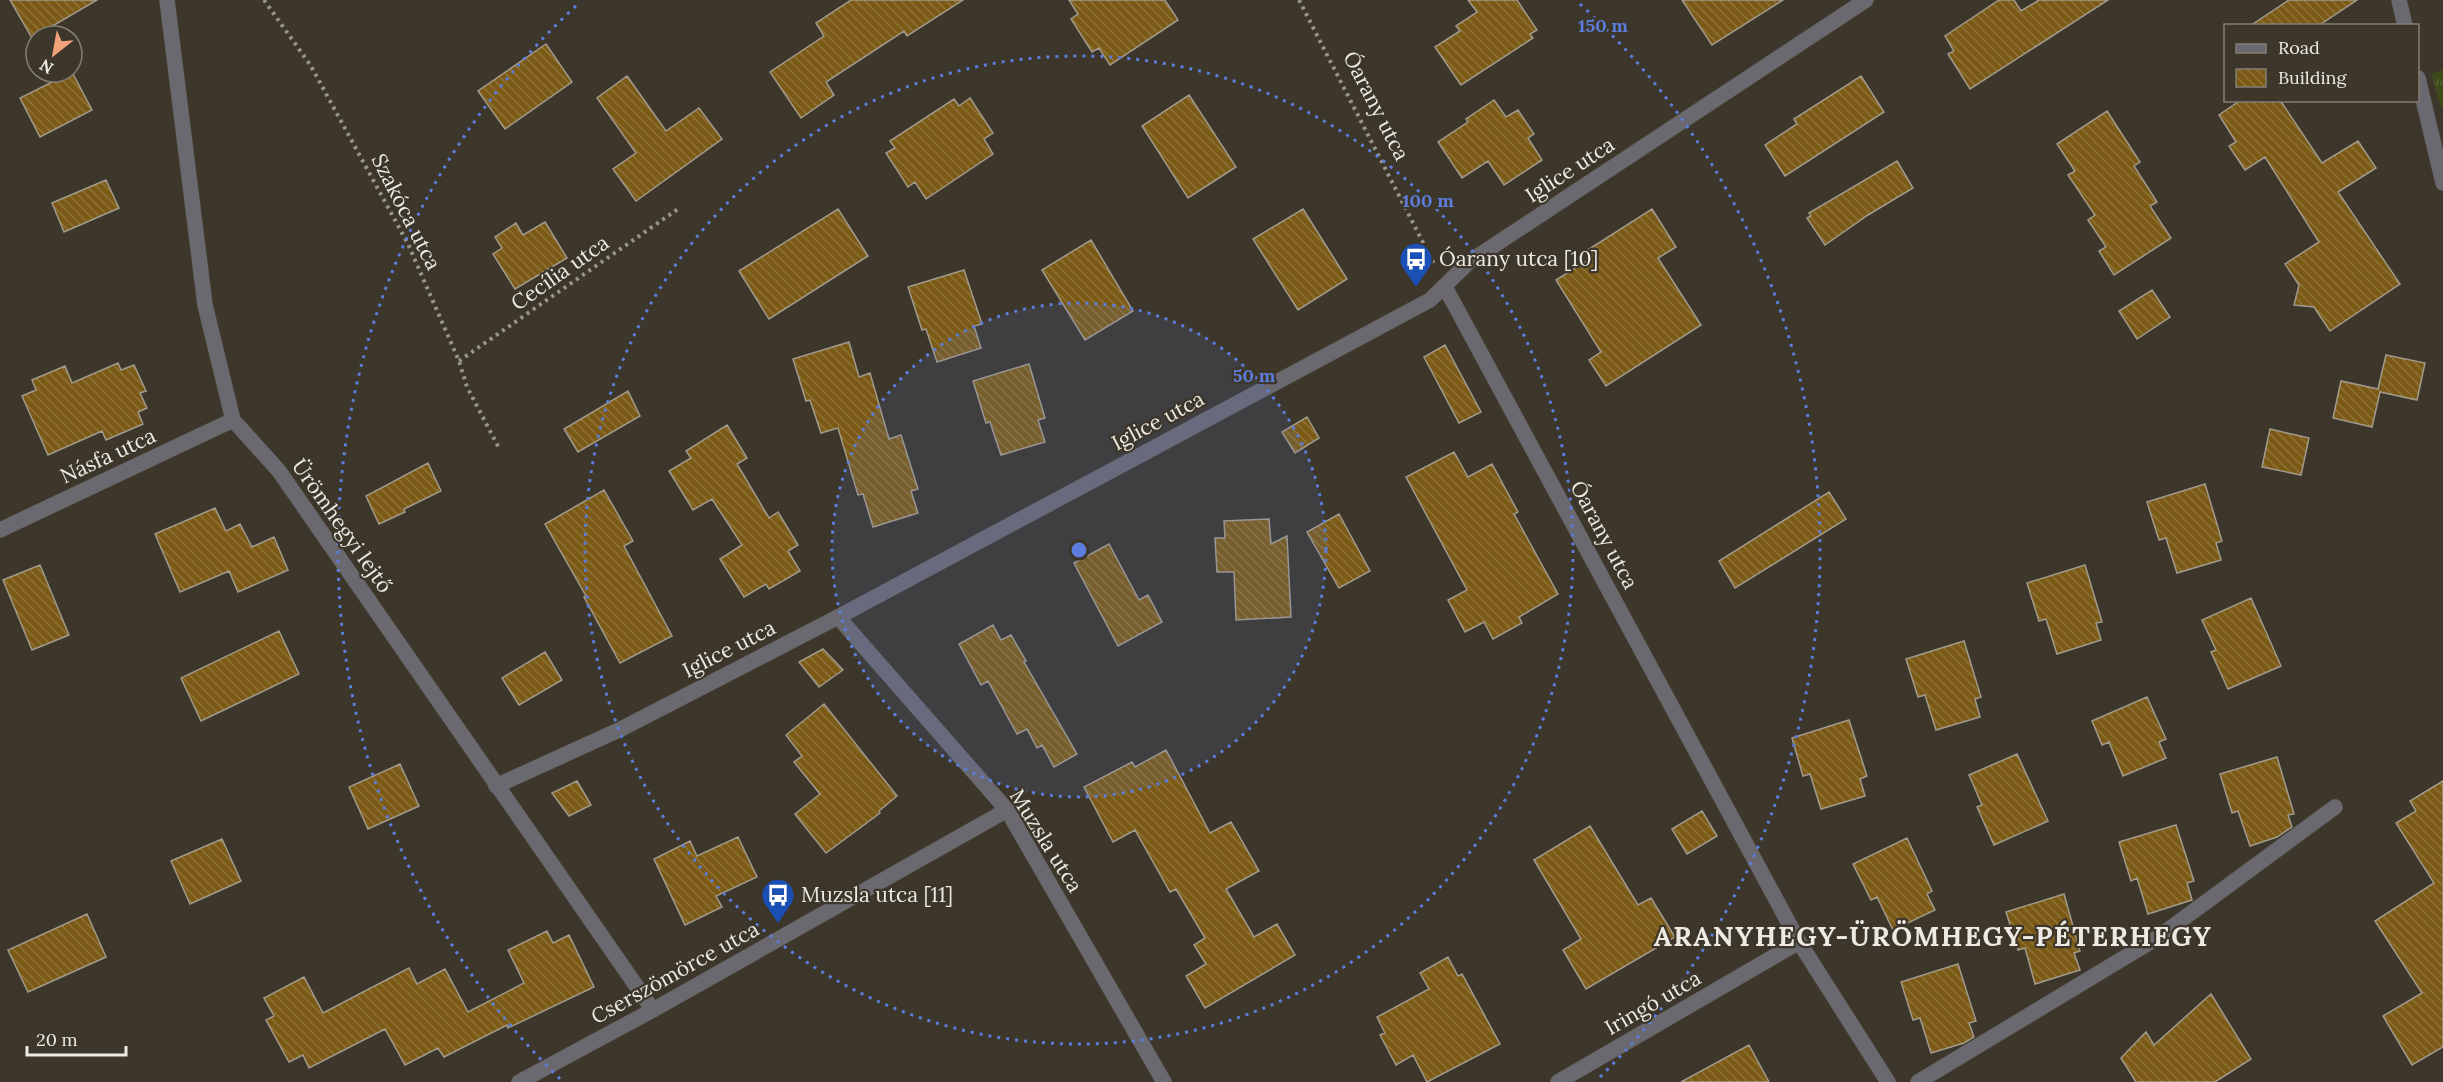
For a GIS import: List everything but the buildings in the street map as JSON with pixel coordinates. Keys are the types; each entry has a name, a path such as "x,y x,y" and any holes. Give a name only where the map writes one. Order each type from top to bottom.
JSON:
{"street":[{"name":"Ürömhegyi lejtő","path":"167,0 205,305 233,420 279,471 653,1010"},
{"name":"Iglice utca","path":"496,786 621,729 838,616 1430,300 1469,262 1866,0"},
{"path":"2399,0 2405,24"},
{"path":"2419,82 2443,183"},
{"name":"Óarany utca","path":"1445,286 1799,942 1888,1082"},
{"name":"Násfa utca","path":"0,530 233,420"},
{"name":"Muzsla utca","path":"838,616 1007,810 1164,1082"},
{"path":"1918,1082 2157,938 2335,807"},
{"name":"Cserszömörce utca","path":"519,1082 653,1010 1007,810"},
{"name":"Iringó utca","path":"1558,1082 1799,942"}],"path":[{"name":"Szakóca utca","path":"264,0 311,66 408,244 459,361 467,387 500,450"},
{"name":"Óarany utca","path":"1299,0 1445,286"},
{"name":"Cecília utca","path":"459,361 678,209"}],"green space":[{"path":"2443,70 2443,107 2441,107 2431,74"}],"place":[{"name":"Óarany utca [10]","path":"1416,288"},
{"name":"Muzsla utca [11]","path":"778,924"}],"district":[{"name":"ARANYHEGY-ÜRÖMHEGY-PÉTERHEGY","path":"1933,937"}]}
